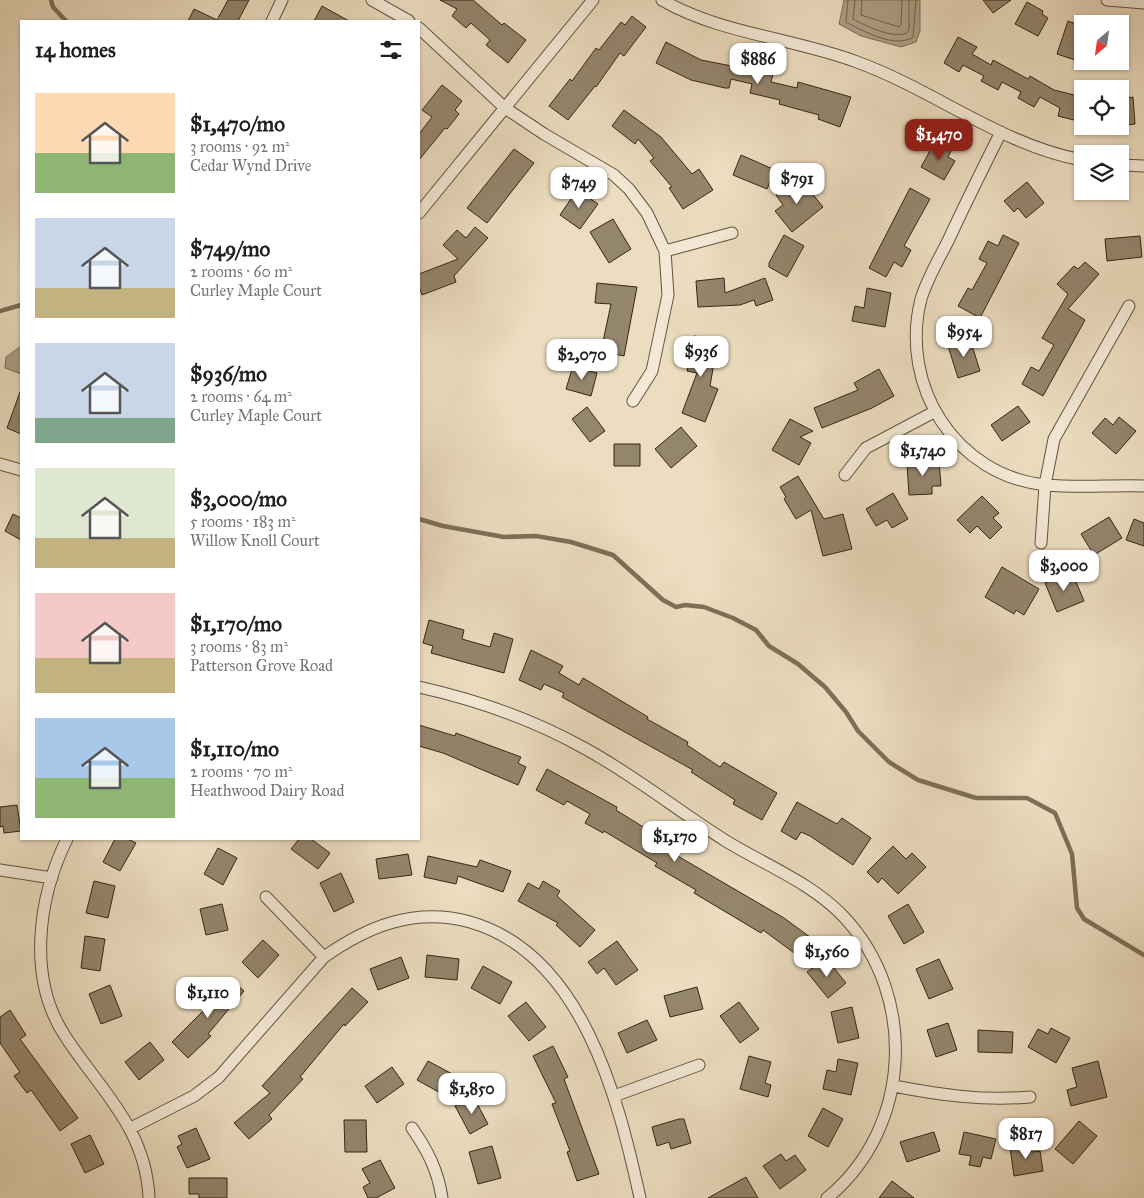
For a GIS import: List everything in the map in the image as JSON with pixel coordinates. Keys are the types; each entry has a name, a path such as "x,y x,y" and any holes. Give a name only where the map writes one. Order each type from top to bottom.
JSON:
{"street":[{"path":"272,20 282,0"},
{"path":"372,0 407,20"},
{"path":"420,212 593,0"},
{"path":"662,0 707,20 826,52 888,74 1001,132 1040,149 1074,158"},
{"path":"1107,0 1144,4"},
{"path":"420,29 505,108 544,134 614,175 629,189 647,213 665,250 668,295 659,346 652,371 633,401"},
{"path":"1001,132 922,298 916,344 919,366 934,412 958,442 974,456 1014,477 1045,485 1144,486"},
{"path":"1129,165 1144,166"},
{"path":"665,250 732,233"},
{"path":"1041,543 1045,485 1050,454 1060,424 1128,306"},
{"path":"845,475 866,448 934,412"},
{"path":"0,464 20,470"},
{"path":"420,687 497,709 561,736 621,770 727,842 823,898 844,917 871,955 881,978 895,1029 896,1054 894,1086 884,1116 862,1160 827,1198"},
{"path":"67,840 52,878 45,906 40,948 48,998 64,1035 131,1128 146,1172 149,1198"},
{"path":"0,870 52,878"},
{"path":"266,896 324,957"},
{"path":"131,1128 194,1096 219,1077 324,957 366,930 402,920 443,917 461,920 495,931 526,950 556,979 574,1008 614,1096 640,1198"},
{"path":"614,1096 699,1065"},
{"path":"894,1086 962,1098 996,1100 1030,1098"},
{"path":"412,1128 428,1151 436,1170 442,1198"}],"water":[{"path":"844,0 920,0 920,31 916,42 901,47 861,36 839,24"},
{"path":"20,347 20,374 5,368 6,357"}],"building":[{"path":"228,0 249,0 239,20 217,20"},
{"path":"440,0 473,0 502,25 504,23 526,40 508,63 486,45 490,40 471,23 466,28 452,16 457,9"},
{"path":"983,0 1011,0 993,13"},
{"path":"1027,2 1043,11 1042,14 1048,18 1038,36 1015,24"},
{"path":"322,6 347,20 315,20"},
{"path":"194,9 217,20 188,20"},
{"path":"632,16 646,27 624,56 620,53 596,87 568,120 549,106 570,79 572,81 596,48 599,50 621,22 625,25"},
{"path":"1068,21 1074,23 1074,60 1057,54"},
{"path":"958,37 977,47 972,54 991,65 993,60 1028,79 1030,76 1054,90 1074,95 1074,120 1058,116 1060,108 1040,97 1034,107 1018,98 1021,92 1002,82 998,90 981,81 984,76 963,65 959,72 944,63"},
{"path":"666,42 701,60 773,74 771,82 797,88 798,82 851,97 840,127 818,119 819,115 779,104 780,100 750,93 752,84 731,79 729,88 725,88 691,80 656,63"},
{"path":"442,85 462,101 455,110 459,114 420,159 420,133 432,117 422,110"},
{"path":"1133,97 1135,124 1129,125 1129,98"},
{"path":"624,110 661,137 692,174 699,169 713,190 683,209 669,188 672,187 650,161 654,158 638,139 635,144 612,126"},
{"path":"936,140 952,149 948,157 955,161 944,180 921,167"},
{"path":"514,149 534,163 487,223 467,208"},
{"path":"741,155 775,170 767,189 733,175"},
{"path":"799,177 823,207 792,232 775,211 783,205 776,195"},
{"path":"1027,182 1044,203 1026,218 1018,208 1014,212 1004,201"},
{"path":"910,188 930,199 904,246 911,250 902,267 894,262 886,277 869,268"},
{"path":"577,190 598,204 580,229 560,215"},
{"path":"613,219 631,249 609,263 590,232"},
{"path":"475,227 488,238 454,276 456,282 422,295 420,274 458,259 443,245 457,230 466,238"},
{"path":"784,235 804,246 787,277 769,267 769,263"},
{"path":"1003,235 1019,243 980,318 958,306 968,288 972,290 987,263 979,259 988,241 998,246"},
{"path":"1140,236 1142,257 1107,261 1105,239"},
{"path":"1085,262 1099,274 1068,309 1085,320 1043,396 1022,384 1031,367 1039,371 1054,345 1042,338 1068,294 1057,284 1074,266 1078,269"},
{"path":"724,278 725,293 765,278 773,300 756,306 754,300 740,305 698,307 696,281"},
{"path":"597,283 637,287 624,356 601,351 611,304 595,303"},
{"path":"867,288 891,293 885,327 852,321 855,306 864,308"},
{"path":"694,336 718,340 710,386 718,389 705,422 682,413 697,373 687,371"},
{"path":"970,339 980,371 958,378 948,346"},
{"path":"573,366 597,373 591,396 566,389"},
{"path":"879,369 894,396 872,408 822,428 814,408 858,390 854,383"},
{"path":"20,392 20,434 7,428"},
{"path":"1018,406 1030,422 1002,441 991,425"},
{"path":"587,407 605,431 590,442 572,419"},
{"path":"1119,417 1136,431 1116,454 1092,433 1105,418 1113,425"},
{"path":"790,419 813,431 800,437 811,443 799,465 772,450"},
{"path":"681,427 697,446 671,468 655,449"},
{"path":"614,444 640,444 640,466 614,466"},
{"path":"939,461 941,486 932,486 932,494 909,495 907,463"},
{"path":"798,476 824,519 843,514 852,549 823,556 811,510 796,519 784,499 786,497 780,487"},
{"path":"893,493 908,519 892,528 887,520 876,526 866,509"},
{"path":"982,496 999,513 993,518 1002,527 990,539 977,526 970,533 957,520"},
{"path":"13,514 20,518 20,539 5,531"},
{"path":"1109,517 1122,538 1094,555 1081,534"},
{"path":"1134,519 1144,523 1144,546 1126,540"},
{"path":"1002,567 1039,589 1024,615 1016,610 1014,614 985,597"},
{"path":"1072,572 1084,601 1057,612 1045,583"},
{"path":"429,620 464,630 462,639 490,647 494,633 513,639 504,673 431,653 433,646 423,643"},
{"path":"531,650 563,666 559,673 579,685 583,678 648,717 647,719 688,742 687,745 720,767 724,762 777,793 762,820 733,804 735,800 691,772 693,770 562,697 564,693 544,684 541,690 519,680"},
{"path":"420,725 455,736 456,733 521,757 518,763 526,767 518,785 443,753 420,746"},
{"path":"547,769 617,807 616,810 656,835 652,841 784,918 814,940 801,958 763,930 761,933 694,893 696,890 655,866 657,863 604,831 603,833 585,823 590,814 567,801 564,805 536,790"},
{"path":"797,802 837,824 842,818 871,838 853,865 810,836 801,832 796,840 781,831"},
{"path":"17,805 20,831 4,833 3,826 0,827 0,807"},
{"path":"114,840 130,840 136,843 120,871 103,862"},
{"path":"298,840 312,840 330,853 318,869 291,849"},
{"path":"893,846 906,859 912,853 926,867 898,894 882,878 878,883 867,872"},
{"path":"218,848 237,858 223,885 204,874"},
{"path":"408,854 412,875 379,879 376,859"},
{"path":"428,856 477,867 480,860 511,871 503,892 458,876 456,884 424,877"},
{"path":"341,873 354,902 334,912 320,883"},
{"path":"94,881 115,886 108,918 86,913"},
{"path":"543,881 560,891 557,896 595,930 580,947 556,925 558,923 518,901 528,883 539,889"},
{"path":"222,904 228,930 206,935 200,909"},
{"path":"908,904 924,932 904,944 888,916"},
{"path":"85,936 105,939 100,971 81,968"},
{"path":"263,940 279,955 258,978 242,962"},
{"path":"617,941 638,970 616,985 604,968 597,974 588,962"},
{"path":"427,955 459,959 457,980 425,977"},
{"path":"401,957 409,978 378,990 370,969"},
{"path":"826,958 846,983 828,998 807,972"},
{"path":"939,959 953,989 929,999 916,969"},
{"path":"483,966 512,982 500,1004 471,988"},
{"path":"228,978 244,991 208,1034 211,1036 188,1058 172,1042 205,1009"},
{"path":"110,985 122,1016 101,1024 89,994"},
{"path":"697,987 703,1009 670,1017 664,996"},
{"path":"352,988 368,1002 345,1026 344,1024 300,1077 303,1079 269,1115 272,1119 249,1139 234,1123 270,1093 262,1086"},
{"path":"526,1002 546,1027 529,1041 508,1016"},
{"path":"739,1002 759,1029 740,1043 720,1016"},
{"path":"852,1007 859,1038 838,1043 831,1012"},
{"path":"10,1010 26,1035 20,1039 78,1118 60,1131 31,1090 27,1093 14,1076 20,1072 0,1043 0,1017"},
{"path":"647,1020 657,1040 627,1053 618,1033"},
{"path":"948,1023 957,1050 936,1057 927,1030"},
{"path":"1051,1028 1070,1038 1056,1063 1028,1047 1038,1029 1048,1034"},
{"path":"978,1030 1013,1032 1012,1053 978,1052"},
{"path":"150,1042 164,1060 139,1080 125,1062"},
{"path":"553,1046 568,1077 564,1079 599,1174 577,1181 567,1152 570,1151 552,1104 556,1103 533,1056"},
{"path":"749,1056 771,1062 765,1083 771,1085 768,1097 740,1089"},
{"path":"838,1059 858,1063 851,1095 823,1089 827,1070 836,1072"},
{"path":"428,1061 456,1076 446,1096 417,1080"},
{"path":"1098,1061 1107,1097 1071,1106 1067,1090 1077,1087 1072,1068"},
{"path":"392,1067 404,1084 377,1103 365,1086"},
{"path":"473,1096 488,1124 470,1134 455,1106"},
{"path":"823,1108 843,1119 828,1147 808,1136"},
{"path":"684,1119 691,1143 671,1149 669,1142 657,1146 652,1127"},
{"path":"344,1120 366,1120 367,1152 345,1152"},
{"path":"1079,1121 1097,1136 1073,1164 1055,1149"},
{"path":"196,1128 210,1159 187,1168 177,1147 182,1144 178,1136"},
{"path":"934,1132 940,1151 907,1162 900,1142"},
{"path":"964,1132 996,1139 991,1159 983,1157 980,1167 969,1165 971,1156 959,1154"},
{"path":"90,1135 104,1164 85,1173 71,1144"},
{"path":"1030,1144 1032,1152 1040,1151 1043,1171 1014,1176 1010,1147"},
{"path":"492,1146 501,1178 478,1184 469,1152"},
{"path":"781,1154 786,1161 795,1155 806,1170 780,1189 763,1166"},
{"path":"380,1160 395,1188 376,1198 368,1198 363,1187 370,1183 362,1169"},
{"path":"746,1177 758,1198 708,1198"},
{"path":"189,1178 227,1178 227,1198 199,1198 199,1194 189,1194"},
{"path":"892,1181 914,1198 879,1198"}],"waterway":[{"path":"51,0 53,7 65,20"},
{"path":"0,311 20,305"},
{"path":"420,519 443,526 504,537 536,536 571,542 613,555 663,600 676,607 685,605 704,607 733,618 756,630 769,646 798,664 825,687 846,712 858,731 889,762 918,780 976,798 1027,798 1055,813 1072,854 1077,908 1084,919 1144,955"}]}
